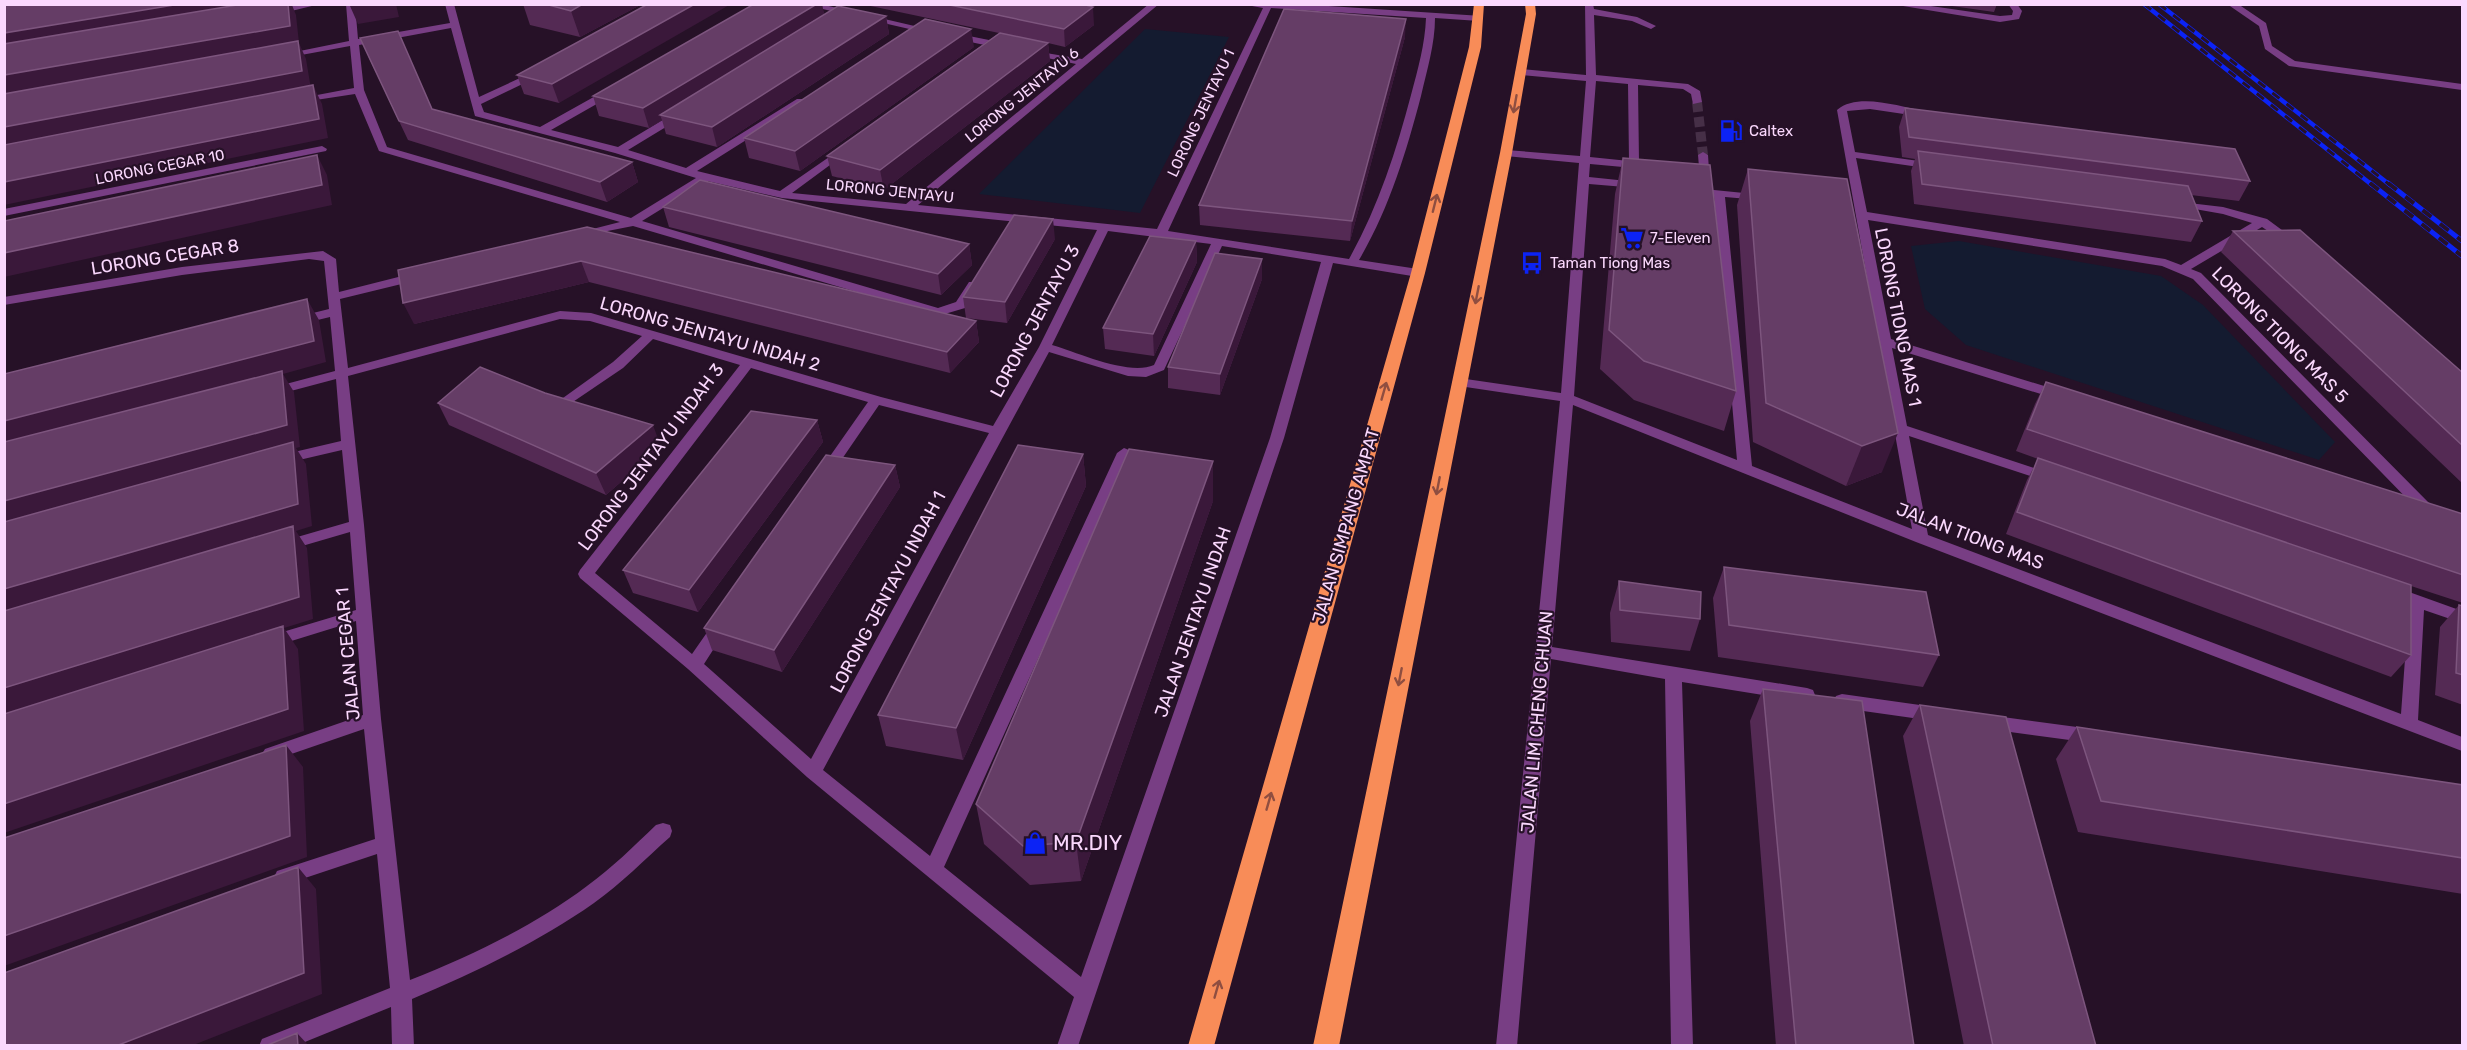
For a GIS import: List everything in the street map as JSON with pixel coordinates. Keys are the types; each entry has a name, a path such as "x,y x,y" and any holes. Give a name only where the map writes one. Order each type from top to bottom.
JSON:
{"highway":[{"path":"1326,1046 1506,153 1531,14 1530,4"},
{"name":"JALAN SIMPANG AMPAT","path":"1201,1046 1418,273 1475,47 1479,11"}],"street":[{"path":"259,15 316,4"},
{"path":"350,4 356,43 358,90 383,149 938,312 961,305 978,276"},
{"path":"449,4 476,102 550,66"},
{"path":"805,4 1011,48"},
{"name":"LORONG JENTAYU 6","path":"908,208 1155,4"},
{"path":"1245,4 1393,9 1431,15 1479,11"},
{"path":"1895,4 2000,19 2016,17 2018,11 2012,4"},
{"path":"2230,4 2263,25 2268,47 2292,64 2463,87"},
{"name":"LORONG JENTAYU 1","path":"1161,233 1269,5"},
{"path":"1589,8 1634,19 1651,26"},
{"name":"JALAN LIM CHENG CHUAN","path":"1506,1046 1567,398 1583,159 1591,78 1589,8"},
{"path":"837,20 847,14"},
{"path":"1352,263 1372,230 1407,128 1431,35 1431,15"},
{"path":"274,57 455,25"},
{"path":"908,34 918,28"},
{"path":"980,50 990,43"},
{"path":"1021,50 1085,63"},
{"path":"1521,72 1685,86 1693,89 1697,102"},
{"path":"1633,82 1634,165"},
{"path":"541,131 622,86"},
{"path":"290,103 358,90"},
{"path":"689,171 808,97"},
{"name":"LORONG JENTAYU","path":"476,102 479,114 619,151 705,177 782,195 908,208 1010,224 1104,227 1161,233 1418,273"},
{"name":"LORONG TIONG MAS 1","path":"1921,538 1884,341 1856,209 1842,110 1848,106 1862,105 1932,115"},
{"path":"619,151 689,109"},
{"path":"782,195 857,140"},
{"name":"LORONG CEGAR 10","path":"4,213 322,150"},
{"path":"1506,153 1656,167"},
{"path":"1850,154 1942,168"},
{"path":"1677,169 1699,171 1705,168 1703,155"},
{"path":"574,237 631,223 705,177"},
{"path":"1583,180 1652,186"},
{"path":"1685,190 1778,199"},
{"path":"1719,193 1745,467"},
{"path":"2161,201 2242,213 2263,221 2304,253"},
{"name":"LORONG TIONG MAS 5","path":"1856,209 2165,263 2197,276 2426,509"},
{"path":"2183,269 2263,221"},
{"name":"LORONG JENTAYU 3","path":"997,430 1045,347 1104,227"},
{"path":"1045,347 1128,372 1146,374 1159,367 1218,242"},
{"name":"LORONG CEGAR 8","path":"4,301 205,268 309,255 323,255 330,260"},
{"name":"JALAN JENTAYU INDAH","path":"1086,994 1277,438 1328,259"},
{"name":"JALAN CEGAR 1","path":"330,260 357,525 384,844 401,992 403,1046"},
{"path":"289,323 334,304 425,274"},
{"name":"LORONG JENTAYU INDAH 2","path":"253,397 560,315 591,317 649,336 876,400 997,430"},
{"path":"561,406 618,364 649,336"},
{"path":"1884,341 2076,400"},
{"name":"LORONG JENTAYU INDAH 3","path":"694,664 586,574 747,364"},
{"name":"JALAN TIONG MAS","path":"1459,382 1567,398 1921,538 2463,744"},
{"path":"815,488 876,400"},
{"path":"1901,429 2069,485"},
{"name":"LORONG JENTAYU INDAH 1","path":"813,772 997,430"},
{"path":"267,463 348,444"},
{"path":"933,872 1124,453"},
{"path":"2392,499 2444,515"},
{"path":"266,551 357,525"},
{"path":"2372,585 2463,617"},
{"path":"2409,724 2417,600"},
{"path":"257,645 364,613"},
{"path":"727,616 694,664 813,772 933,872 1086,994 1067,1046"},
{"path":"1544,652 1673,674 2109,739"},
{"path":"1673,674 1682,1046"},
{"path":"250,761 372,719"},
{"path":"269,1046 467,966 523,938 588,897 663,831"},
{"path":"263,884 384,844"}],"shaded area":[{"path":"1145,29 1229,37 1140,213 979,194"},
{"path":"1959,241 2161,276 2203,305 2335,442 2319,460 1966,345 1925,309 1911,246"}],"building":[{"path":"180,4 4,33 4,5"},
{"path":"243,4 288,4 290,26 4,75 4,44"},
{"path":"545,4 583,4 571,11"},
{"path":"648,4 695,4 552,84 517,75"},
{"path":"754,4 817,4 643,108 593,96"},
{"path":"945,4 1082,4 1093,7 1064,29"},
{"path":"838,6 886,16 712,127 660,115"},
{"path":"1284,9 1406,19 1352,221 1199,205"},
{"path":"925,19 971,29 795,151 744,138"},
{"path":"398,31 432,109 632,162 600,182 399,121 360,38"},
{"path":"1000,33 1048,43 880,170 827,156"},
{"path":"298,41 302,71 4,127 4,94"},
{"path":"313,85 319,119 4,182 4,145"},
{"path":"1905,108 2235,149 2250,181 1909,137"},
{"path":"1918,151 2188,186 2202,221 1922,184"},
{"path":"317,155 322,185 4,253 4,221"},
{"path":"1623,158 1710,165 1736,391 1644,361 1609,330"},
{"path":"1748,169 1847,179 1898,433 1862,446 1766,403"},
{"path":"700,180 969,244 938,274 663,207"},
{"path":"1014,215 1053,219 1005,302 963,297"},
{"path":"587,227 976,321 947,352 581,261 403,303 398,270"},
{"path":"2300,230 2463,373 2463,446 2233,231"},
{"path":"1150,236 1196,241 1153,334 1103,328"},
{"path":"1215,253 1262,259 1220,374 1168,367"},
{"path":"307,299 314,341 4,421 4,374"},
{"path":"480,367 545,393 653,425 596,473 438,403"},
{"path":"282,371 287,425 4,501 4,442"},
{"path":"2046,382 2463,514 2463,575 2027,429"},
{"path":"751,411 817,420 689,590 623,570"},
{"path":"293,442 298,504 4,589 4,522"},
{"path":"1018,445 1083,454 956,728 878,715"},
{"path":"1129,449 1213,461 1076,842 1023,846 976,804"},
{"path":"826,455 895,465 774,650 704,628"},
{"path":"2038,458 2411,585 2411,655 2017,512"},
{"path":"293,526 299,597 4,688 4,611"},
{"path":"1724,567 1926,592 1939,655 1729,625"},
{"path":"1619,581 1701,592 1700,619 1620,610"},
{"path":"2459,605 2463,606 2463,675 2456,673"},
{"path":"283,626 288,709 4,804 4,714"},
{"path":"1763,689 1862,701 1914,1046 1796,1046"},
{"path":"1920,705 2006,717 2096,1046 1993,1046"},
{"path":"2077,727 2463,785 2463,858 2101,801"},
{"path":"286,745 290,836 4,936 4,838"},
{"path":"298,867 304,973 116,1046 4,1046 4,973"},
{"path":"297,1033 298,1046 265,1046"}],"tunnel":[{"path":"1697,102 1703,155"}],"railway":[{"path":"2144,4 2372,185"},
{"path":"2159,4 2390,185"},
{"path":"2370,183 2462,256"},
{"path":"2388,183 2462,241"}],"place":[{"name":"Caltex","path":"1731,131"},
{"name":"7-Eleven","path":"1632,238"},
{"name":"Taman Tiong Mas","path":"1532,263"},
{"name":"MR.DIY","path":"1035,843"}]}
